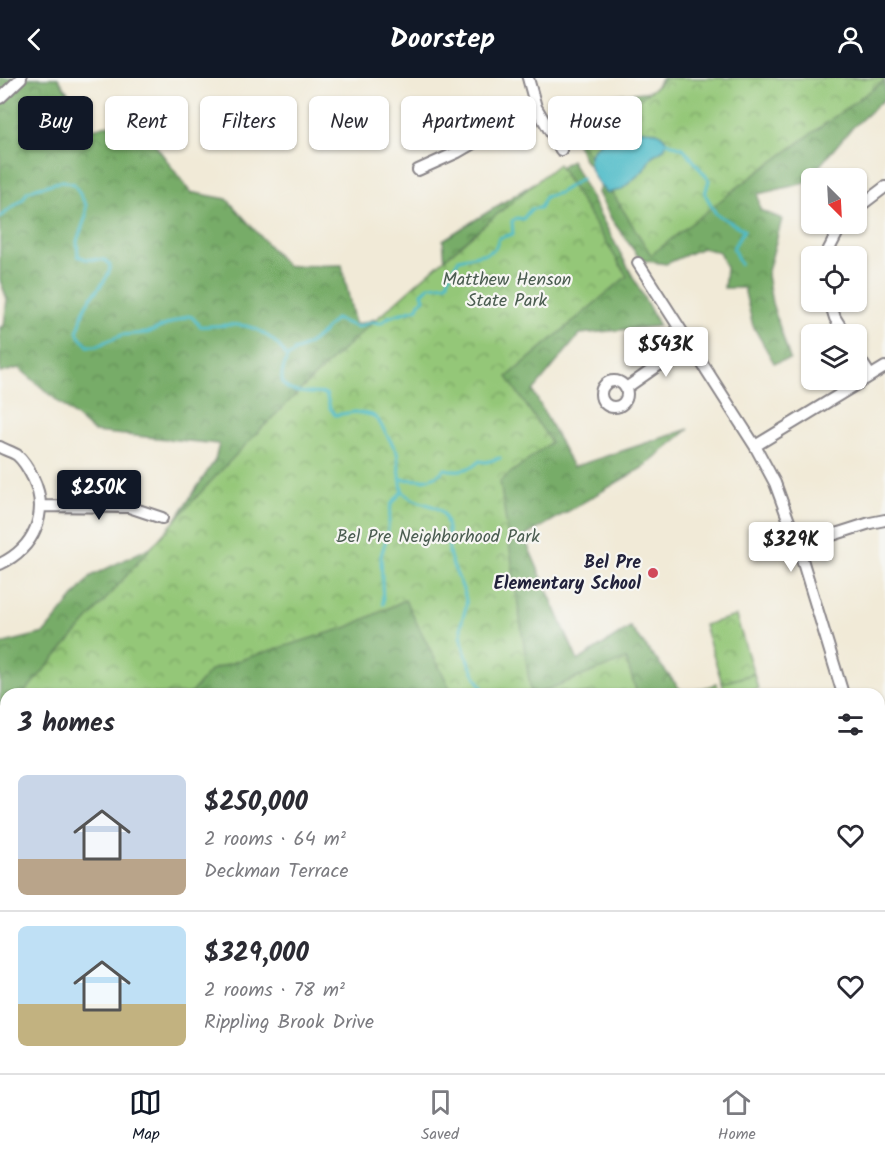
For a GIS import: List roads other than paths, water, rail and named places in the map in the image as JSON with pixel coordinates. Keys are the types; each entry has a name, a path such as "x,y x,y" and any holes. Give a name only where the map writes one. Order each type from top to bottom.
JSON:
{"street":[{"path":"0,98 21,78"},
{"path":"528,78 533,96"},
{"path":"536,107 548,128"},
{"path":"417,170 461,150"},
{"path":"867,201 885,187"},
{"path":"638,263 755,446 775,483 798,546 841,688"},
{"path":"626,388 689,344"},
{"path":"755,446 885,366"},
{"path":"867,370 870,375"},
{"path":"0,447 17,455 27,467 38,489 40,506 39,517 30,540 16,556 0,564"},
{"path":"40,506 129,507 162,518"},
{"path":"798,546 885,520"}],"water":[{"path":"642,130 658,132 667,142 664,149 652,156 643,171 621,190 607,193 590,169 589,159 593,150 642,150"}],"waterway":[{"path":"667,142 684,149 709,180 705,194 716,214 744,230 733,248 740,264"},
{"path":"287,357 306,346 335,319 357,327 371,322 381,323 389,317 418,308 424,299 422,293 430,286 447,284 459,259 495,249 499,238 513,234 512,221 517,218 523,219 531,209 540,208 545,197 559,193 582,178"},
{"path":"0,217 23,199 27,192 63,181 74,184 86,205 86,216 77,241 78,256 105,260 110,265 104,282 85,308 77,331 88,346 96,346 122,335 147,333 188,316 200,326 246,326 267,335 287,357 282,376 286,387 299,392 326,394 330,408 335,415 355,412 372,415 378,420 397,452 402,490 412,499 441,511 446,519 450,558 466,600 461,627 463,645 472,670 482,688"},
{"path":"400,479 429,479 445,469 464,470 479,461 486,462 500,458"},
{"path":"383,604 381,556 387,536 391,505 402,491"}],"place":[{"name":"Bel Pre Elementary School","path":"653,573"}],"park label":[{"name":"Matthew Henson State Park","path":"507,290"},
{"name":"Bel Pre Neighborhood Park","path":"438,537"}]}
